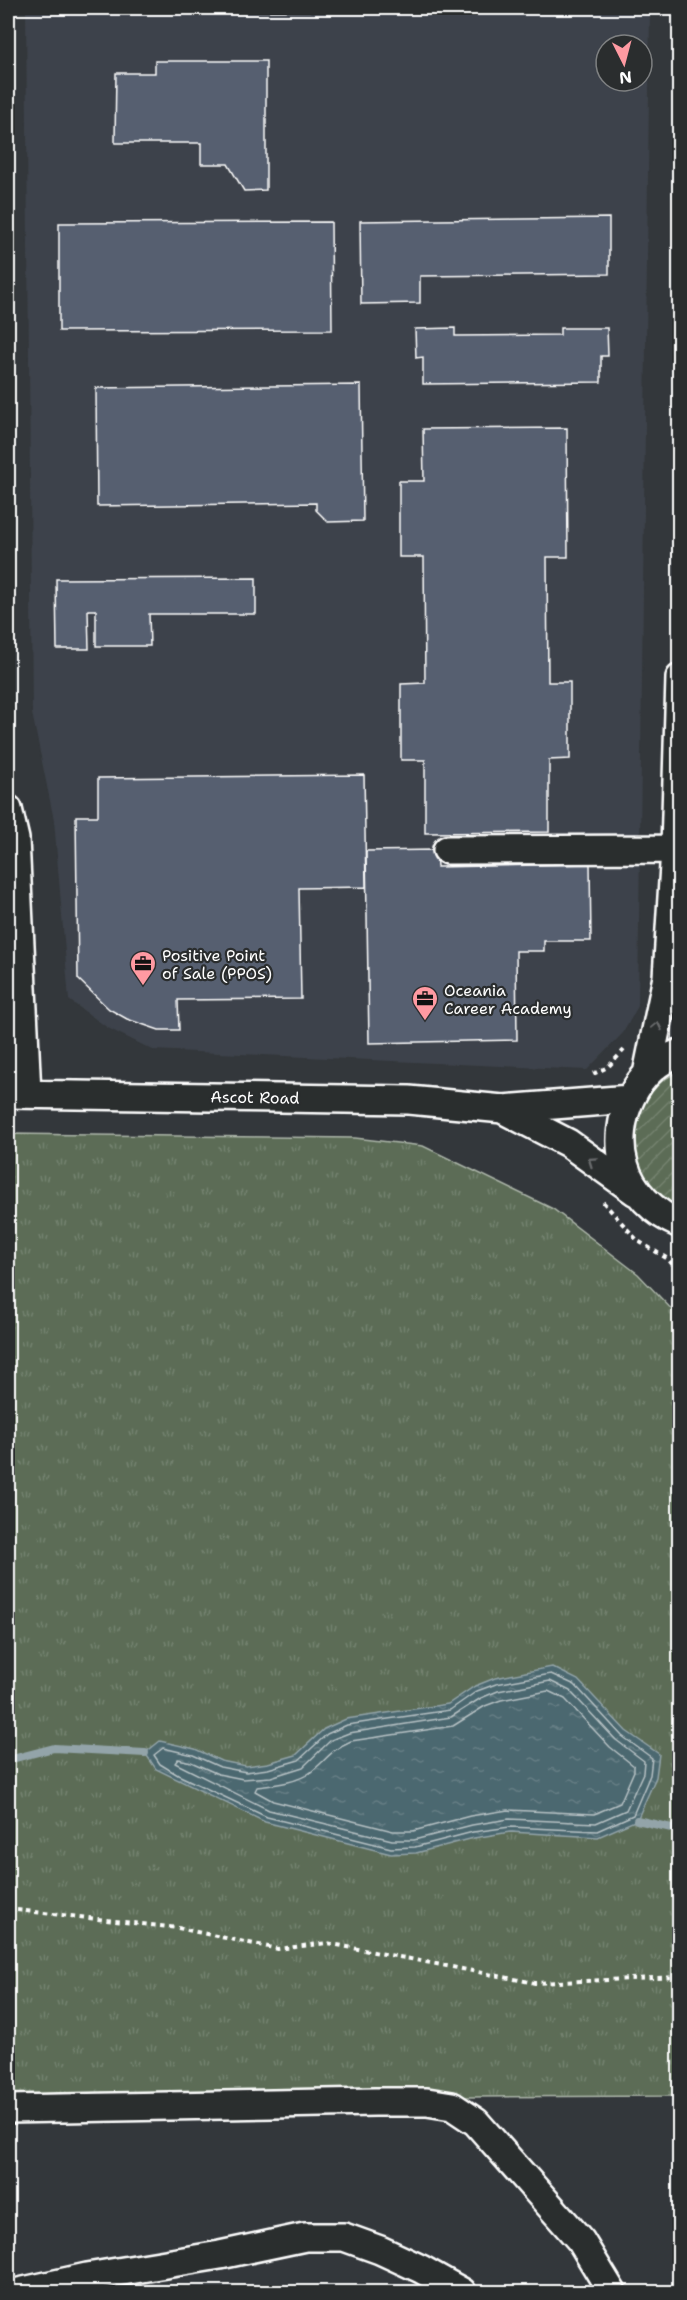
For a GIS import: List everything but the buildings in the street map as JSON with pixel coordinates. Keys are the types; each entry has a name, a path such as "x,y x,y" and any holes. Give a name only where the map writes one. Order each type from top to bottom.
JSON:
{"street":[{"path":"647,1074 667,977 675,849 680,678"},
{"path":"8,810 15,839 17,1094"},
{"path":"447,850 675,849"},
{"path":"667,977 680,1004"},
{"path":"679,1225 657,1212 640,1194 624,1165 621,1131 630,1099 647,1074 671,1056 680,1053"},
{"name":"Ascot Road","path":"17,1094 409,1100 503,1109 630,1099"},
{"name":"Ascot Road","path":"503,1109 568,1143 640,1194"},
{"path":"8,2109 375,2102 427,2102 452,2106 476,2122 581,2241 612,2292"},
{"path":"19,2292 87,2277 220,2255 305,2237 344,2237 380,2250 421,2269 462,2292"}],"path":[{"path":"585,1077 608,1067 627,1046"},
{"path":"596,1194 638,1241 668,1259 680,1274"},
{"path":"8,1909 178,1928 278,1949 327,1942 535,1983 680,1977"}],"shaded area":[{"path":"26,8 650,8 650,33 594,33 594,93 649,93 638,1006 623,1033 587,1070 153,1050 108,1028 69,1000 54,820 32,713"}],"green space":[{"path":"679,1071 679,1211 656,1195 646,1183 639,1169 634,1139 641,1108 649,1095 662,1081"},
{"path":"8,1134 355,1138 423,1146 553,1209 638,1274 679,1317 679,2096 8,2099"}],"water":[{"path":"552,1667 578,1680 626,1731 659,1754 656,1777 637,1820 598,1837 510,1832 474,1838 416,1853 391,1854 265,1822 156,1769 145,1753 160,1741 195,1749 221,1761 246,1766 268,1763 296,1755 324,1729 346,1719 448,1704 475,1686 495,1678"}],"waterway":[{"path":"8,1760 54,1748 145,1753"},
{"path":"637,1820 680,1830"}],"place":[{"name":"Positive Point of Sale (PPOS)","path":"143,987"},
{"name":"Oceania Career Academy","path":"425,1022"}]}
